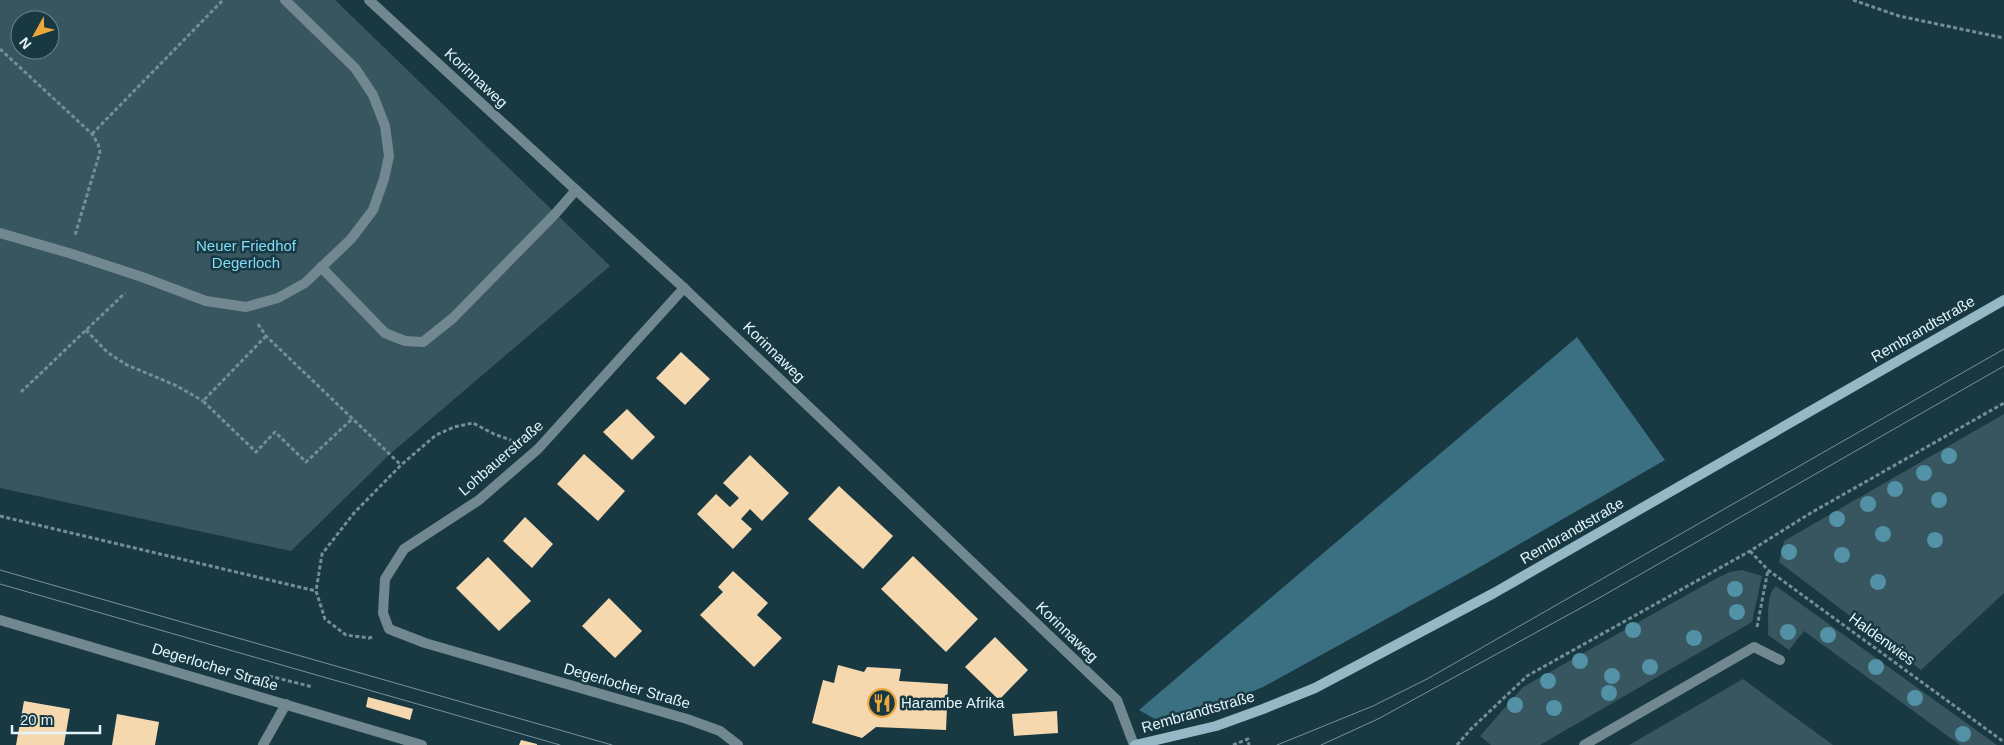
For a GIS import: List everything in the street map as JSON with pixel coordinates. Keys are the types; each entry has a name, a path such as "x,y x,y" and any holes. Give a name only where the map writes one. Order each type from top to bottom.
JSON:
{"street":[{"path":"0,234 69,253 206,301 246,307 278,298 306,283 351,239 373,210 384,179 388,156 385,126 373,95 355,68 285,0"},
{"name":"Korinnaweg","path":"369,0 684,288 1117,700 1134,745"},
{"path":"321,268 385,333 405,341 423,342 453,318 576,190"},
{"name":"Lohbauerstraße","path":"389,629 383,613 385,579 404,549 479,500 538,449 684,288"},
{"name":"Rembrandtstraße","path":"1134,745 1216,726 1263,710 1315,688 1494,593 2004,300"},
{"name":"Degerlocher Straße","path":"0,620 422,745"},
{"name":"Degerlocher Straße","path":"389,629 425,643 687,719 720,731 738,745"},
{"path":"1584,745 1754,648 1780,660"},
{"path":"263,745 286,704"}],"path":[{"path":"92,134 223,0"},
{"path":"1853,0 1898,16 2004,38"},
{"path":"0,49 92,134 98,144 100,152 69,253"},
{"path":"21,392 142,277"},
{"path":"246,307 266,336 354,418 401,465"},
{"path":"86,330 107,352 125,364 170,382 203,401 256,452 275,432 306,462 354,418"},
{"path":"203,401 266,336"},
{"path":"1458,745 1471,729 1527,676 1750,551 1809,514 2004,403"},
{"path":"389,629 369,638 346,634 326,619 316,591 322,554 354,513 401,465 436,435 454,427 473,422 494,434 538,449"},
{"path":"0,516 316,591"},
{"name":"Haldenwies","path":"1750,551 1768,570 2004,742"},
{"path":"1754,648 1768,570"},
{"path":"1233,745 1248,739 1249,745"}],"green space":[{"name":"Neuer Friedhof Degerloch","path":"0,0 335,0 610,266 390,454 291,551 0,488"},
{"path":"2004,414 2004,593 1921,670 1779,562 1784,541"},
{"path":"1742,570 1762,576 1752,622 1540,745 1491,745 1480,736 1523,687 1717,578 1730,572"},
{"path":"1776,586 1997,745 1960,745 1804,631 1789,650 1768,635 1769,602"},
{"path":"1743,679 1833,745 1629,745"}],"shaded area":[{"path":"1577,337 1665,460 1466,575 1263,687 1167,726 1139,710"}],"building":[{"path":"681,352 710,379 685,405 656,378"},
{"path":"627,409 655,437 632,460 603,432"},
{"path":"584,454 625,491 598,521 557,484"},
{"path":"750,455 789,493 762,521 750,509 741,519 752,529 733,549 697,514 716,494 730,507 739,498 723,483"},
{"path":"839,486 893,536 863,569 808,519"},
{"path":"525,517 553,544 532,568 503,541"},
{"path":"913,556 978,619 946,652 881,589"},
{"path":"488,557 531,601 499,631 456,588"},
{"path":"733,571 768,603 757,615 782,638 754,667 700,615 723,592 718,587"},
{"path":"609,598 642,631 615,658 582,626"},
{"path":"995,637 1028,670 999,700 965,667"},
{"name":"Harambe Afrika","path":"838,665 864,672 867,667 901,669 899,681 948,684 946,730 876,727 862,738 812,723 823,680 834,683"},
{"path":"368,697 413,709 410,720 366,707"},
{"path":"24,701 70,709 64,745 16,745"},
{"path":"1057,711 1058,733 1014,736 1012,714"},
{"path":"117,714 159,722 155,745 112,745"},
{"path":"521,740 537,744 537,745 519,745"}],"tram line":[{"path":"1277,745 1373,706 1427,679 2004,349"},
{"path":"1321,745 1378,719 1599,598 2004,366"},
{"path":"0,570 612,745"},
{"path":"0,584 560,745"}],"place":[{"name":"Harambe Afrika","path":"882,703"}]}
